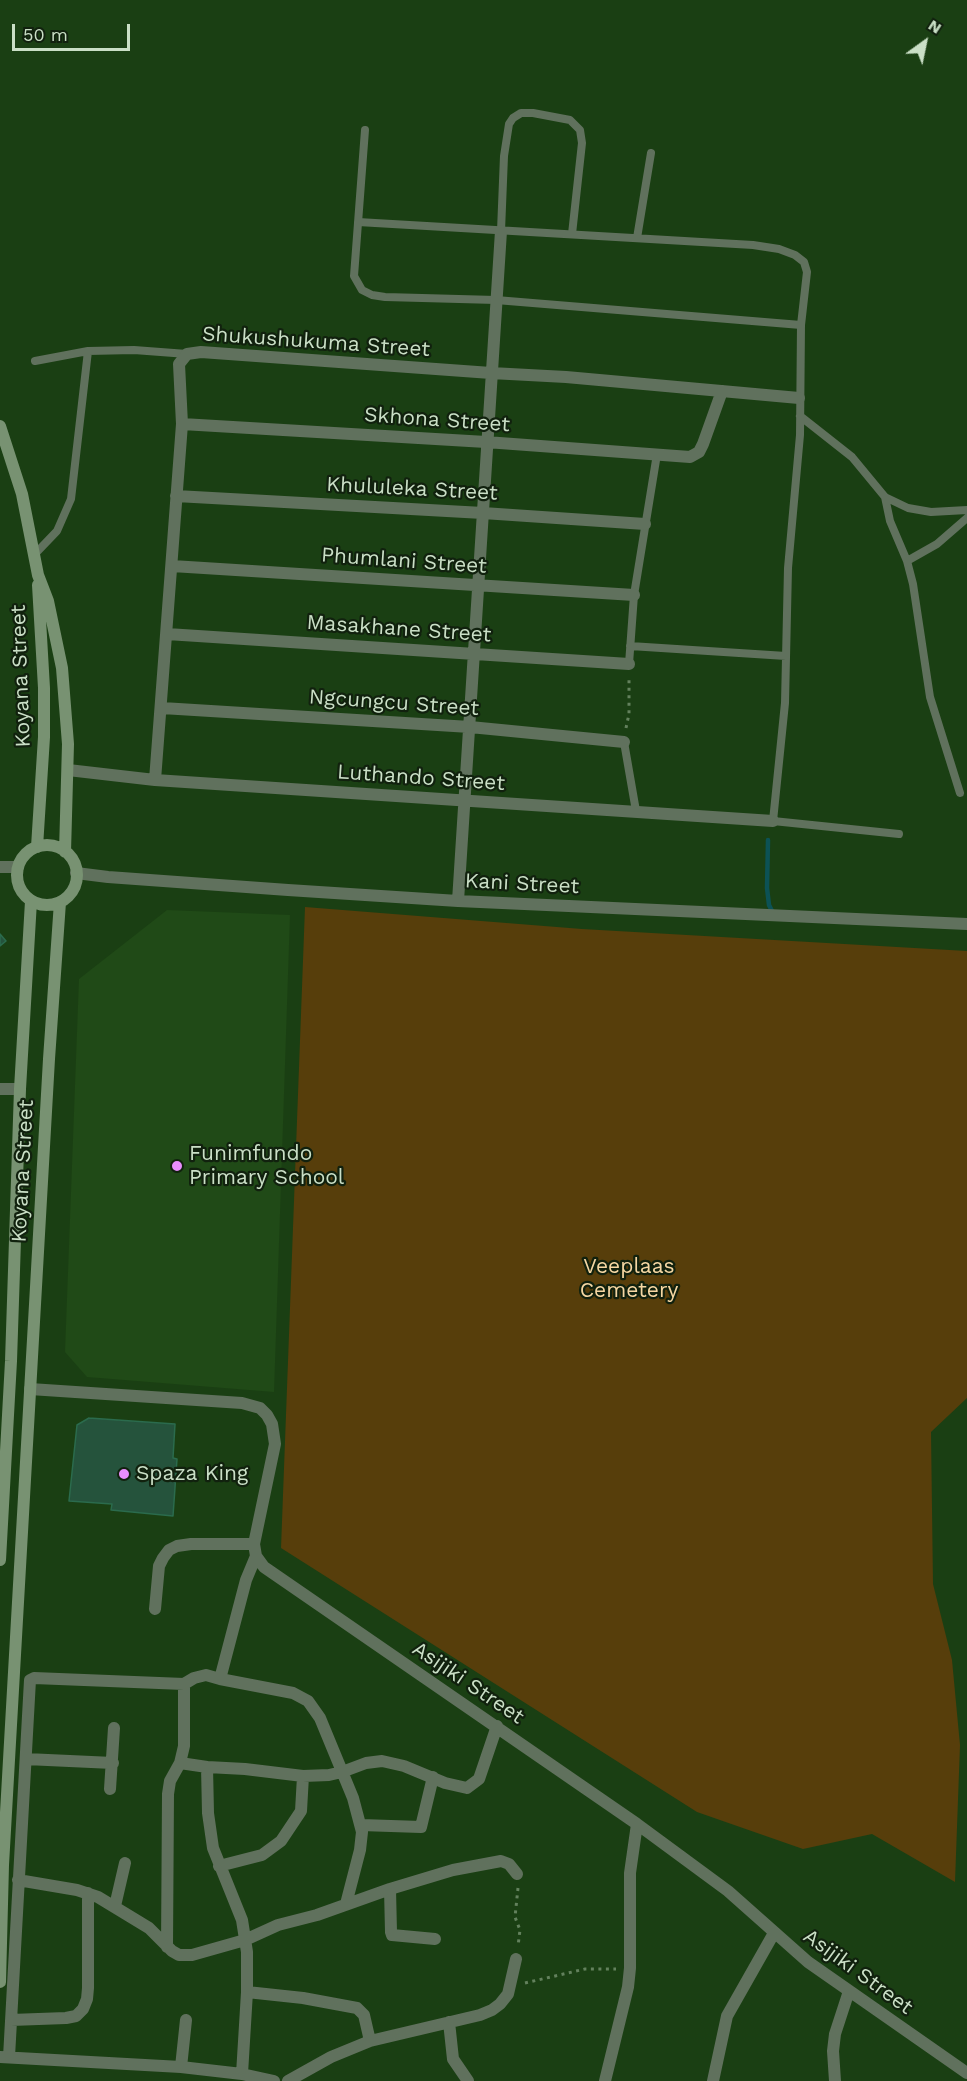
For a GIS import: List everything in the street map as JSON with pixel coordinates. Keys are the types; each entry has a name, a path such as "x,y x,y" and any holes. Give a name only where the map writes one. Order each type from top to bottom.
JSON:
{"main road":[{"name":"Koyana Street","path":"0,426 22,494 38,575 44,688 44,737 43,782 37,847"},
{"name":"Koyana Street","path":"38,575 48,601 62,668 68,744 65,852"},
{"path":"46,845 56,847 72,859 76,873 74,888 60,902 50,905 31,901 19,886 18,867 28,852 37,847 46,845"},
{"name":"Koyana Street","path":"0,1560 6,1361 31,901"},
{"name":"Koyana Street","path":"0,1982 3,1865 48,1071 60,902"}],"street":[{"path":"458,901 501,231"},
{"name":"Shukushukuma Street","path":"155,780 182,424 178,364 187,354 201,352 491,374 566,377 799,398"},
{"name":"Skhona Street","path":"182,424 690,457 699,452 703,444 722,391"},
{"name":"Khululeka Street","path":"176,496 645,524"},
{"name":"Phumlani Street","path":"172,566 634,595"},
{"name":"Masakhane Street","path":"166,634 628,664"},
{"name":"Ngcungcu Street","path":"162,708 470,727 624,742"},
{"name":"Luthando Street","path":"68,770 155,780 773,821"},
{"path":"0,867 18,867"},
{"name":"Kani Street","path":"76,873 276,890 458,901 967,924"},
{"path":"0,1089 20,1089"},
{"path":"30,1389 242,1403 260,1408 267,1415 272,1424 275,1444 255,1550 220,1679"},
{"path":"155,1609 159,1566 169,1550 191,1544 255,1550"},
{"name":"Asijiki Street","path":"255,1550 264,1567 638,1824 728,1891 808,1962 967,2073"},
{"path":"274,2081 242,2074 181,2067 4,2057 10,2020 29,1682 32,1679 184,1684 206,1675 239,1684 284,1690 308,1701 320,1718 361,1825 360,1850 346,1904"},
{"path":"167,1947 168,1794 170,1781 180,1763 184,1746 184,1684"},
{"path":"180,1763 303,1776 342,1772 366,1763 382,1761 404,1766 458,1787 467,1788 478,1779 497,1726"},
{"path":"110,1789 114,1728"},
{"path":"26,1759 113,1763"},
{"path":"207,1767 210,1832 213,1848 236,1904 245,1940 247,1992 242,2074"},
{"path":"219,1866 262,1855 280,1841 301,1811 303,1776"},
{"path":"361,1825 421,1827 433,1777"},
{"path":"605,2081 622,2014 630,1968 629,1889 631,1857 638,1824"},
{"path":"18,1880 88,1893 115,1906 149,1928 167,1947 179,1954 192,1955 245,1940 266,1929 317,1915 453,1870 501,1861 509,1864 517,1874"},
{"path":"115,1906 125,1863"},
{"path":"390,1889 391,1932 393,1935 435,1939"},
{"path":"10,2020 66,2018 76,2016 83,2009 88,1988 88,1893"},
{"path":"713,2081 728,2016 774,1933"},
{"path":"288,2081 331,2057 370,2041 480,2015 492,2010 500,2004 511,1986 516,1959"},
{"path":"247,1992 303,1998 357,2008 364,2015 370,2041"},
{"path":"835,2081 833,2051 835,2034 849,1992"},
{"path":"181,2067 186,2020"},
{"path":"449,2022 453,2060 468,2081"}],"lane":[{"path":"501,231 501,188 507,132 513,118 521,113 533,113 570,120 580,130 582,143 572,234"},
{"path":"365,130 354,276 362,290 385,297 496,300 801,325"},
{"path":"637,238 651,153"},
{"path":"358,222 753,245 779,249 795,255 804,262 807,272 801,325 800,435 788,568 781,747 773,821 899,834"},
{"path":"35,361 88,351 134,350 187,354"},
{"path":"34,555 57,531 71,500 88,351"},
{"path":"800,416 852,457 885,497 908,508 931,512 967,510"},
{"path":"628,664 634,595 657,454"},
{"path":"885,497 890,521 907,561 913,584 930,698 960,793"},
{"path":"907,561 937,544 967,518"},
{"path":"630,646 786,656"},
{"path":"624,742 636,811"}],"path":[{"path":"624,742 629,714 628,664"},
{"path":"516,1959 520,1930 515,1917 517,1874"},
{"path":"511,1986 585,1969 630,1968"}],"shaded area":[{"name":"Funimfundo Primary School","path":"167,910 290,915 274,1392 87,1377 65,1352 79,979"}],"green space":[{"name":"Veeplaas Cemetery","path":"305,907 582,929 967,951 967,1398 931,1432 933,1584 952,1660 960,1745 955,1882 872,1834 803,1849 697,1812 281,1548"}],"building":[{"path":"0,934 6,941 0,946"},
{"name":"Spaza King","path":"89,1418 175,1424 173,1458 177,1459 173,1516 111,1510 112,1504 69,1501 77,1425"}],"waterway":[{"path":"768,840 767,888 769,905 773,913"}],"place":[{"name":"Funimfundo Primary School","path":"177,1166"},
{"name":"Spaza King","path":"124,1474"}]}
